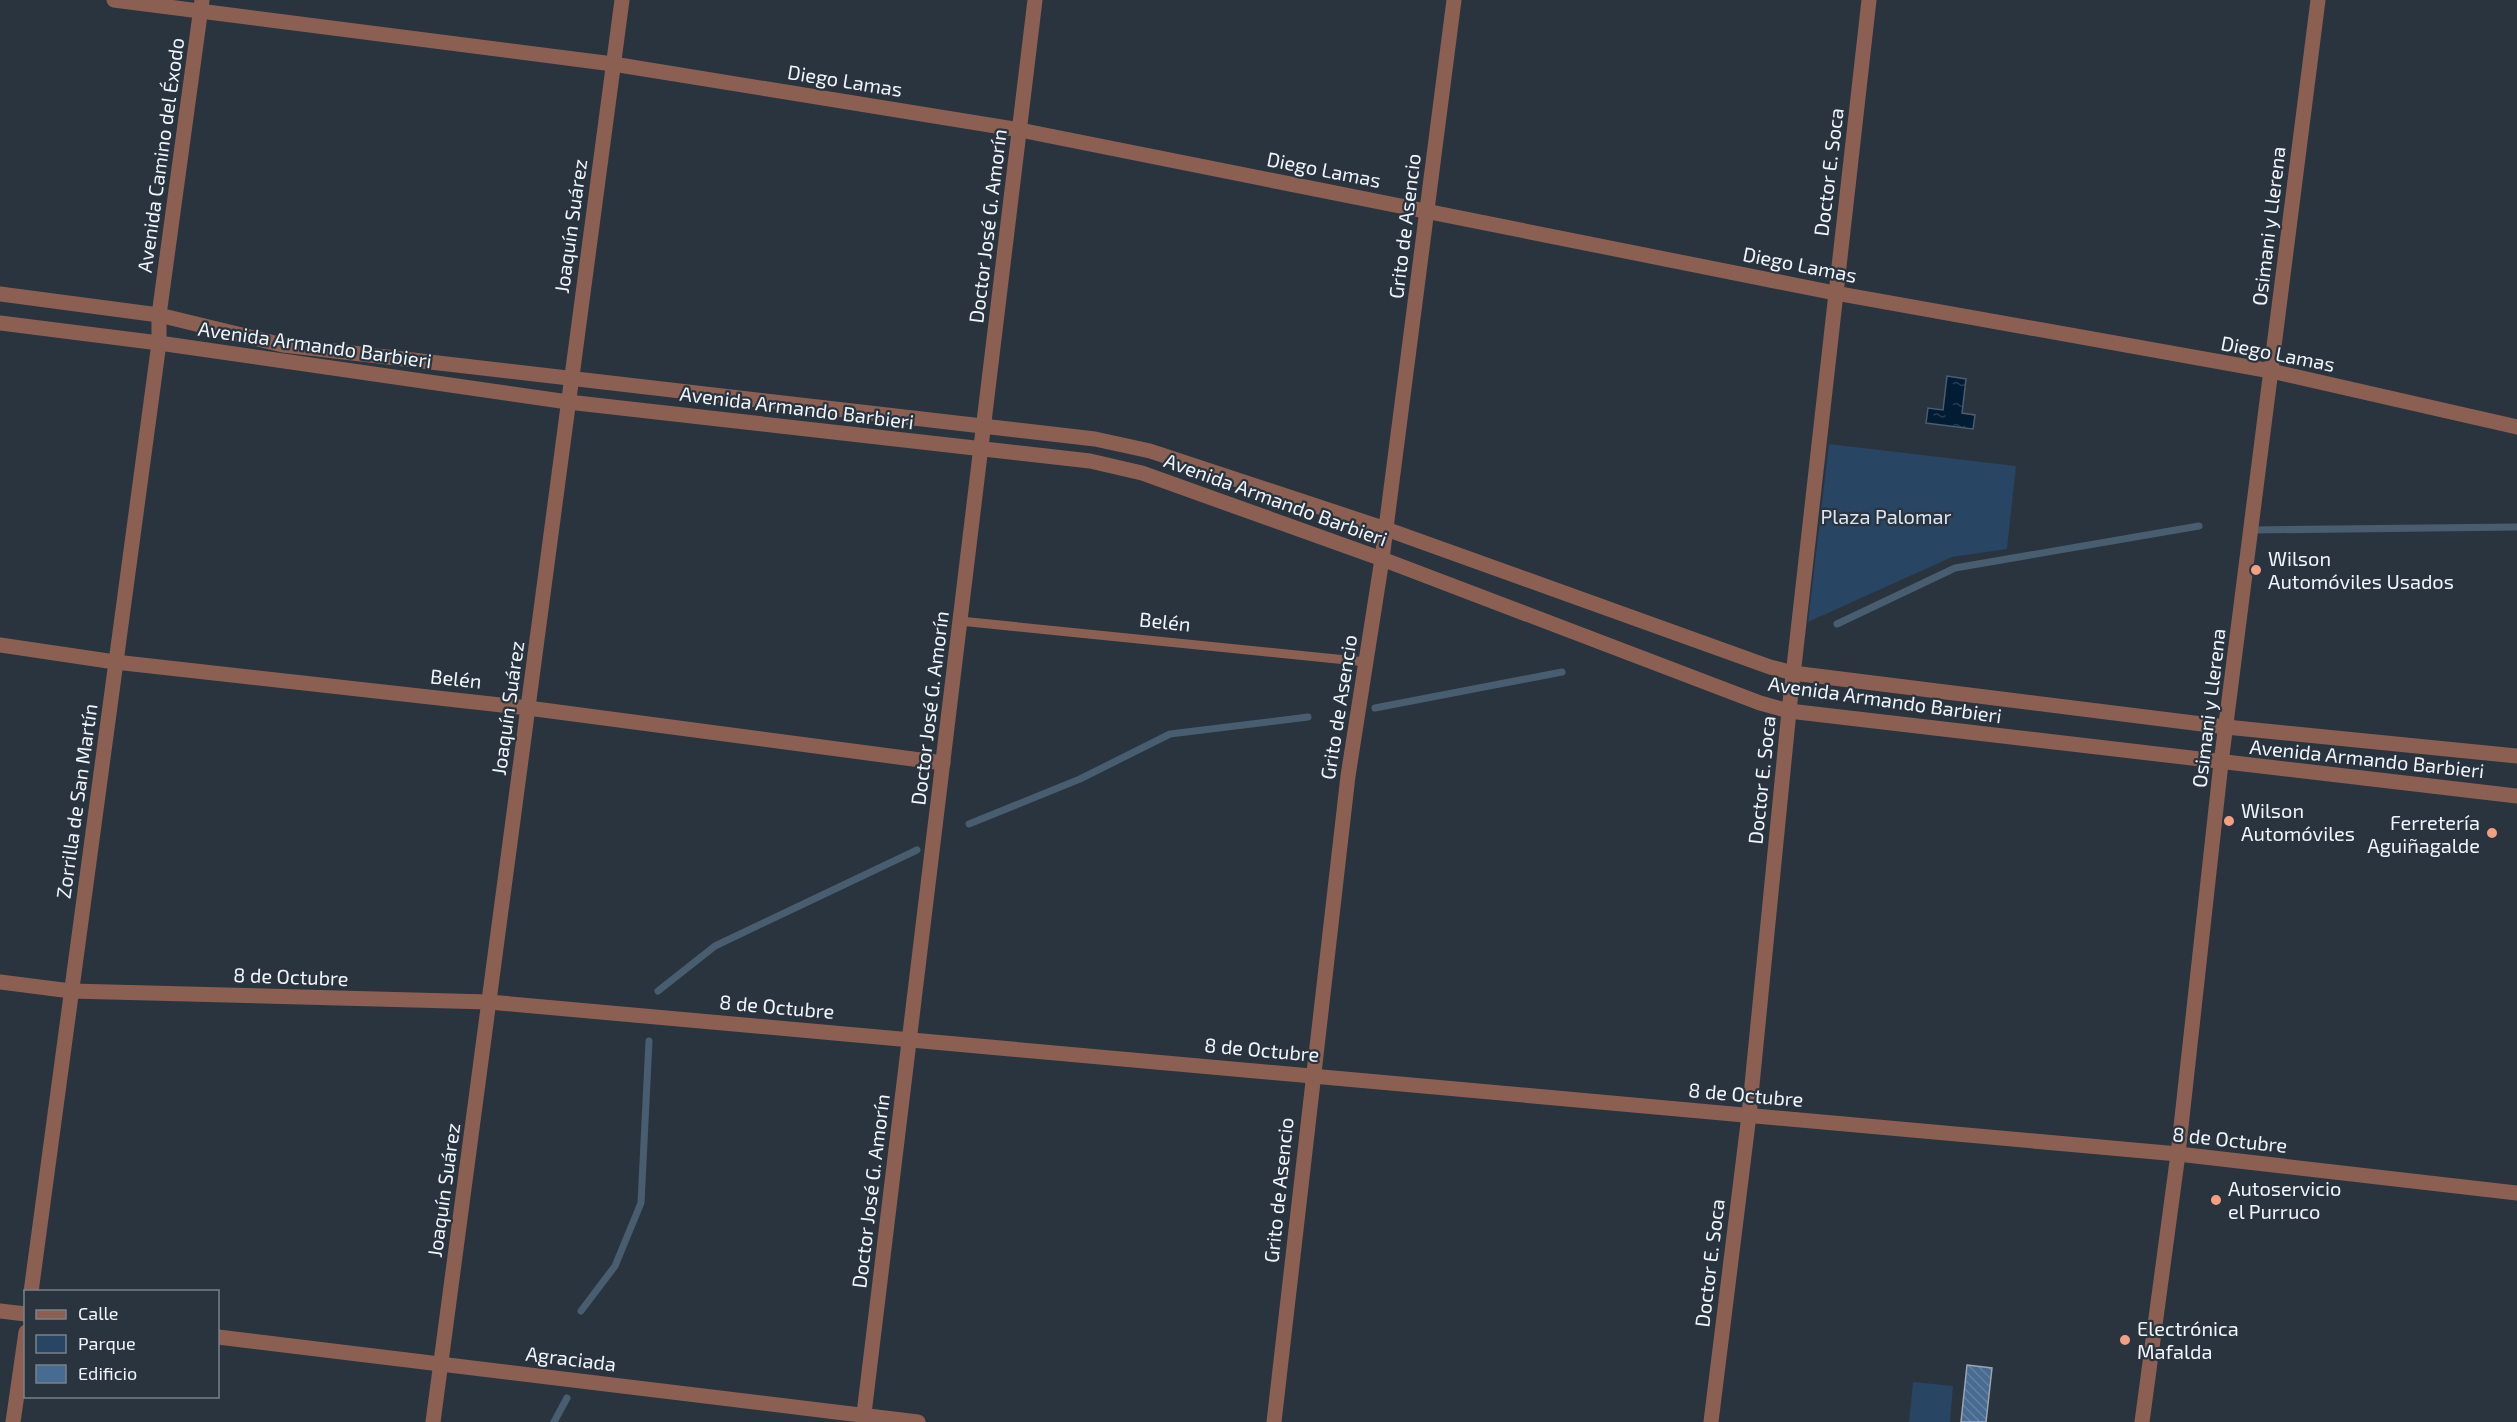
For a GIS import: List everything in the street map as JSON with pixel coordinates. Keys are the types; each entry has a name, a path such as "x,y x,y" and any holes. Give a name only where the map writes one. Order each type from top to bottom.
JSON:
{"street":[{"name":"Diego Lamas","path":"114,0 202,5 613,64 1020,130 1835,293 2271,371 2517,427"},
{"name":"Joaquín Suárez","path":"433,1422 621,0"},
{"name":"Doctor José G. Amorín","path":"864,1419 1035,0"},
{"name":"Grito de Asencio","path":"1274,1422 1348,777 1382,559 1454,0"},
{"name":"Doctor E. Soca","path":"1711,1422 1749,1115 1793,673 1869,0"},
{"name":"Osimani y Llerena","path":"2142,1422 2178,1154 2226,727 2318,0"},
{"name":"Avenida Camino del Éxodo","path":"159,315 202,5"},
{"name":"Avenida Armando Barbieri","path":"0,294 159,315 283,345 1095,439 1150,451 1386,529 1770,667 1793,673 2226,727 2517,756"},
{"name":"Zorrilla de San Martín","path":"31,1290 159,343 159,315"},
{"name":"Avenida Armando Barbieri","path":"0,323 159,343 568,402 1090,461 1142,473 1382,559 1760,703 1789,711 2517,796"},
{"name":"Belén","path":"0,645 116,662 528,708 943,764"},
{"name":"8 de Octubre","path":"0,982 71,991 489,1002 2178,1154 2517,1193"},
{"path":"0,1311 24,1314"},
{"name":"Agraciada","path":"219,1337 442,1363 864,1419 918,1422"},
{"path":"13,1422 24,1346"}],"lane":[{"name":"Belén","path":"960,621 1366,662"}],"green space":[{"name":"Plaza Palomar","path":"1829,444 2016,466 2007,549 1952,557 1808,622"},
{"path":"1913,1382 1953,1386 1950,1422 1909,1422"}],"water":[{"path":"1947,376 1966,379 1962,413 1975,415 1973,429 1926,423 1928,408 1943,410"}],"building":[{"path":"1967,1365 1992,1368 1986,1422 1961,1422"}],"waterway":[{"path":"1837,624 1955,568 2199,526"},
{"path":"2253,530 2517,527"},
{"path":"1375,708 1562,672"},
{"path":"969,824 1080,779 1170,734 1308,717"},
{"path":"658,991 715,946 917,850"},
{"path":"581,1311 615,1266 641,1203 649,1041"},
{"path":"554,1422 567,1398"}],"place":[{"name":"Wilson Automóviles Usados","path":"2256,570"},
{"name":"Wilson Automóviles","path":"2229,821"},
{"name":"Ferretería Aguiñagalde","path":"2492,833"},
{"name":"Autoservicio el Purruco","path":"2216,1200"},
{"name":"Electrónica Mafalda","path":"2125,1340"}]}
